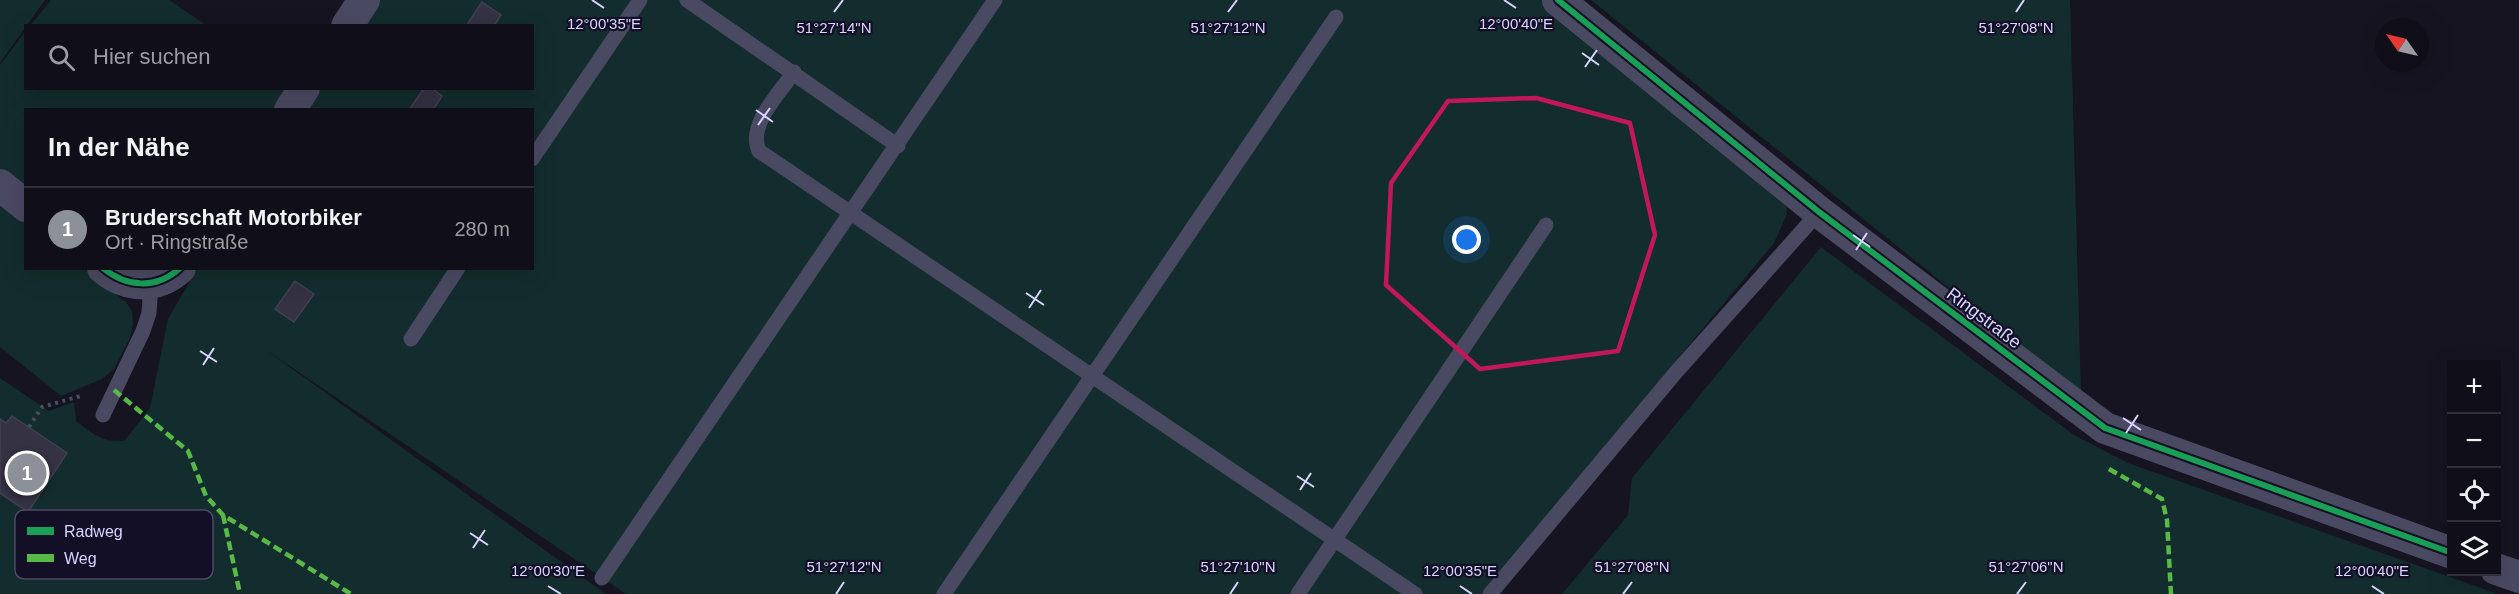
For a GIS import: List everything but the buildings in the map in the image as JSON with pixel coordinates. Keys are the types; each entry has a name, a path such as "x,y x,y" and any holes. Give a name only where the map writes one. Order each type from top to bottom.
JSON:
{"street":[{"path":"348,24 364,0"},
{"name":"Ringstraße","path":"1558,0 1819,212 2105,428 2447,552"},
{"path":"291,108 303,90"},
{"path":"0,185 24,204"},
{"path":"104,270 112,276 131,283 151,284 168,279 178,270"},
{"path":"2501,571 2519,577"}],"lane":[{"path":"534,156 640,0"},
{"path":"687,0 898,146"},
{"path":"602,578 898,146 995,0"},
{"path":"944,594 1336,17"},
{"path":"794,72 756,129 754,141 759,151 850,215 1415,594"},
{"path":"1490,594 1677,371 1819,212"},
{"path":"1298,594 1546,225"},
{"path":"411,339 457,270"},
{"path":"103,415 143,331 149,313 151,284"}],"path":[{"path":"29,427 42,407 77,396 114,390"}],"highlighted area":[{"path":"1536,98 1630,123 1655,235 1618,351 1480,369 1386,285 1391,183 1448,101"}],"green space":[{"path":"0,0 45,0 28,24 24,24 24,29 0,63"},
{"path":"51,0 169,0 205,24 32,24"},
{"path":"380,0 1545,0 1786,199 1787,214 1774,243 1482,594 626,594 266,350 606,594 0,594 0,378 49,411 74,402 76,421 87,430 104,439 125,440 150,408 168,319 196,270 534,270 534,108 306,108 318,90 534,90 534,24 363,24"},
{"path":"1591,0 2070,0 2081,394"},
{"path":"24,33 24,90 291,90 279,108 24,108 24,191 0,172 0,65"},
{"path":"0,201 24,221 24,270 85,270 126,302 132,311 133,324 130,338 114,369 102,379 61,396 0,347"},
{"path":"1821,247 2074,435 2128,463 2498,594 1562,594 1628,515 1632,478"}],"marked path":[{"path":"114,390 188,451 206,496 223,515 351,594"},
{"path":"2109,469 2162,499 2167,520 2171,594"},
{"path":"223,515 240,594"}],"cycle path":[{"path":"1558,0 1819,212 2105,428 2447,551"},
{"path":"106,270 122,279 142,283 162,280 177,270"}],"place":[{"name":"Bruderschaft Motorbiker","path":"27,473"}]}
